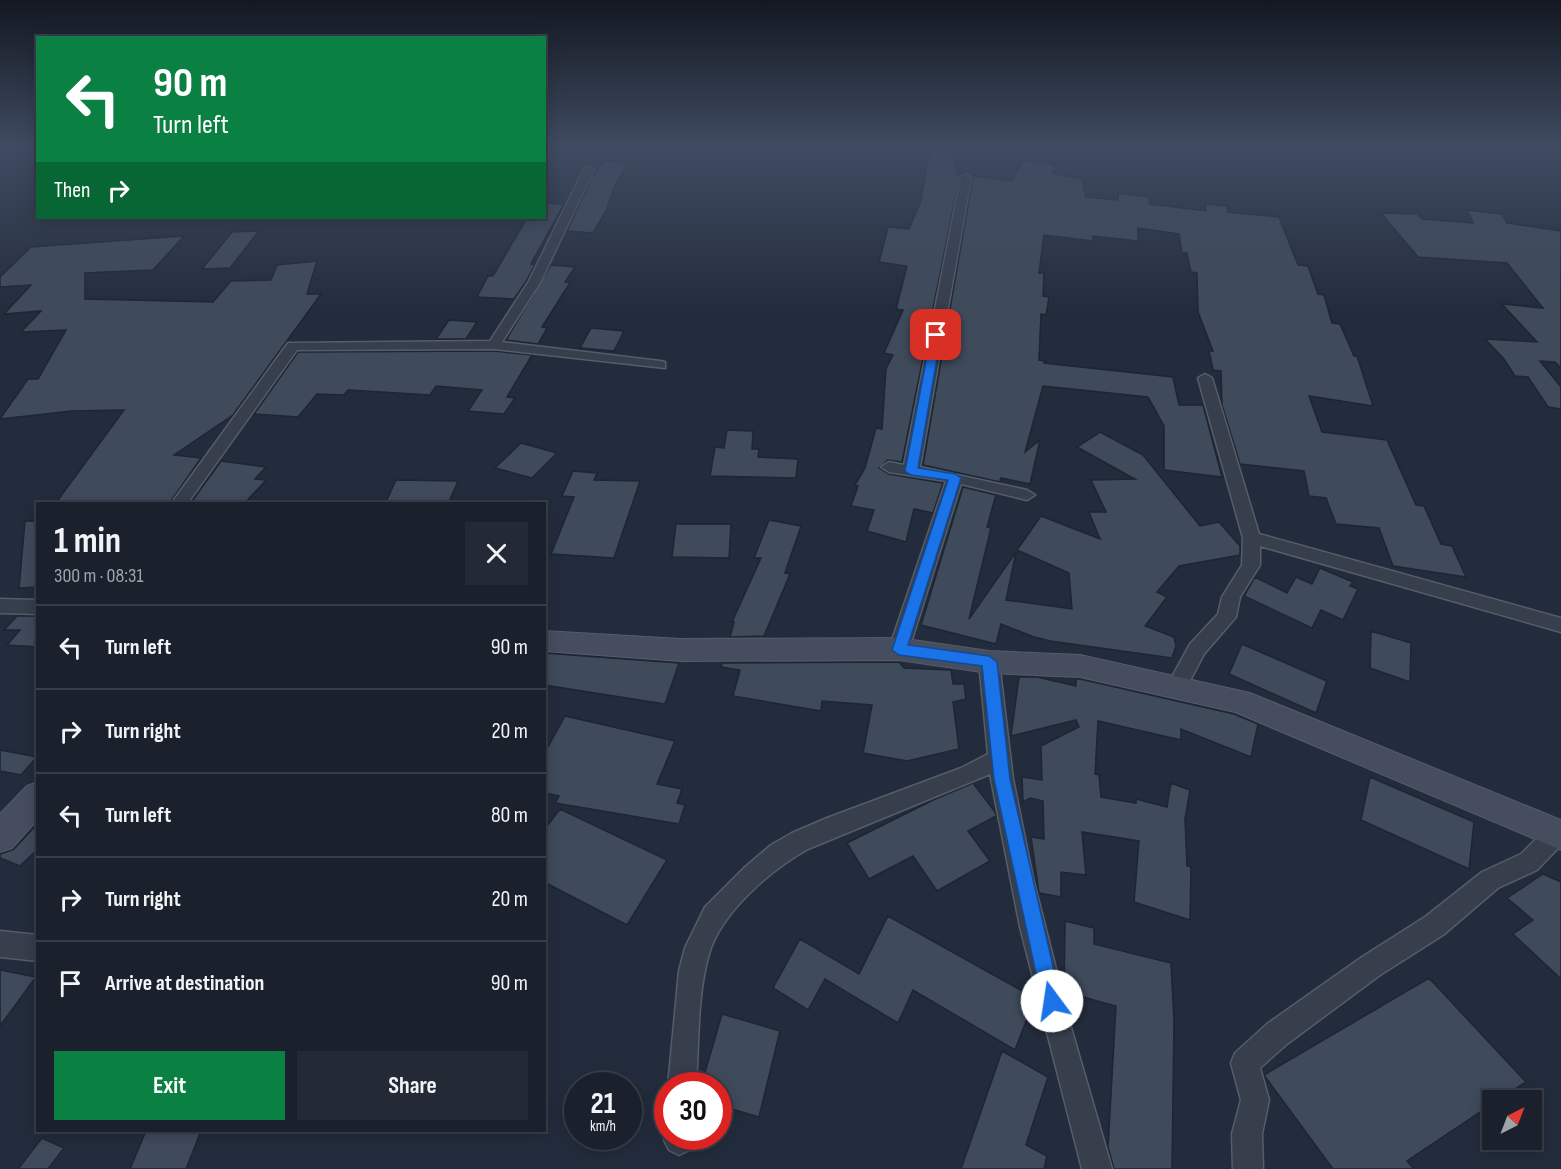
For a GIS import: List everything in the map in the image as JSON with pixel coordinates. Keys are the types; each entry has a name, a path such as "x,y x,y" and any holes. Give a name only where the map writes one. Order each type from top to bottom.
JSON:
{"street":[{"path":"494,345 535,281 574,201"},
{"path":"911,471 962,201"},
{"path":"180,502 292,346 494,345 660,365"},
{"path":"1176,688 1197,649 1227,617 1231,597 1251,565 1252,538 1205,378"},
{"path":"889,467 955,478 1027,495"},
{"path":"899,650 955,478"},
{"path":"1252,538 1561,625"},
{"path":"0,606 36,607"},
{"path":"546,641 681,650 899,650 989,662 1080,666 1240,701 1559,834 1529,862 1490,880 1434,926 1371,966 1277,1034 1245,1062 1255,1100 1247,1134 1248,1169"},
{"path":"989,662 1000,758 1030,912 1068,1067 1097,1169"},
{"path":"683,1072 692,971 705,930 729,900 778,853 800,841 835,825 969,775 1000,758"},
{"path":"0,837 36,798"},
{"path":"0,944 36,948"}],"building":[{"path":"581,201 610,201 593,233 567,231"},
{"path":"920,201 955,201 902,462 888,460 879,468 889,474 943,483 933,513 914,509 906,542 867,531 874,510 851,506 858,486 855,485 865,468 876,428 882,429 886,369 893,355 884,353 903,310 896,309 907,266 879,262 888,227 909,229"},
{"path":"969,201 1150,201 1150,204 1206,211 1205,204 1227,206 1228,212 1279,217 1298,265 1308,266 1318,294 1324,295 1332,323 1340,324 1354,356 1357,356 1373,406 1309,396 1322,432 1387,440 1416,505 1424,506 1441,544 1452,546 1466,577 1393,566 1379,528 1336,524 1326,498 1309,496 1304,471 1240,464 1222,405 1221,371 1213,370 1209,351 1213,351 1198,312 1197,273 1191,272 1187,253 1182,253 1179,234 1138,228 1138,241 1093,236 1093,241 1044,235 1039,273 1044,273 1043,296 1049,297 1046,315 1041,314 1039,360 1045,361 1044,363 1173,377 1179,405 1203,405 1222,477 1164,470 1164,426 1148,397 1043,386 1025,452 1040,440 1030,484 1001,478 1000,482 923,465"},
{"path":"546,203 564,204 531,264 535,264 527,280 514,299 477,297 488,276 493,276 526,219 546,219"},
{"path":"1467,210 1502,214 1507,223 1561,231 1561,368 1555,362 1540,361 1561,387 1561,409 1548,407 1528,377 1515,376 1504,359 1485,339 1537,342 1502,304 1543,308 1507,263 1418,257 1381,213 1418,214 1422,219 1473,223"},
{"path":"259,231 230,268 202,269 232,232"},
{"path":"184,236 153,270 85,273 85,299 213,302 231,281 271,280 277,265 317,261 307,294 321,294 233,415 174,455 201,458 170,502 56,502 124,410 72,411 0,419 28,379 38,379 66,330 21,332 41,311 4,314 31,285 0,287 0,277 31,247"},
{"path":"551,265 575,267 565,282 570,282 542,327 547,328 538,344 506,340"},
{"path":"449,320 477,322 466,339 436,339"},
{"path":"591,328 624,331 614,351 580,348"},
{"path":"494,351 532,355 507,397 515,398 504,414 468,411 482,390 436,386 430,395 348,390 344,395 317,394 298,417 254,414 298,352"},
{"path":"727,430 753,431 752,449 759,449 758,457 798,459 796,478 710,476 715,447 724,448"},
{"path":"1100,432 1143,455 1200,526 1219,522 1240,546 1240,555 1179,566 1157,592 1167,597 1145,626 1174,637 1176,646 1172,658 1050,641 1001,624 996,644 921,625 963,487 996,495 987,527 991,528 969,619 1016,552 1006,600 1072,609 1069,573 1017,550 1041,516 1100,539 1089,512 1106,512 1091,480 1135,479 1077,447"},
{"path":"521,443 557,453 532,478 495,468"},
{"path":"221,461 266,467 255,479 266,480 246,502 191,502"},
{"path":"573,471 597,473 594,480 640,481 614,558 551,554 574,497 562,496"},
{"path":"396,480 458,481 449,502 386,502"},
{"path":"769,520 801,526 785,573 790,574 764,636 730,637 734,622 732,622 761,558 754,558"},
{"path":"25,521 36,521 36,587 19,588"},
{"path":"676,524 731,524 729,558 672,557"},
{"path":"1320,568 1353,582 1350,586 1358,589 1343,620 1321,610 1312,628 1244,596 1255,577 1287,593 1296,577 1312,584"},
{"path":"17,616 36,616 36,647 7,645 20,630 4,630"},
{"path":"1371,631 1411,643 1410,682 1370,668"},
{"path":"1242,644 1327,681 1316,713 1229,674"},
{"path":"546,653 679,663 665,704 546,685"},
{"path":"899,662 904,668 951,670 953,684 964,684 966,699 953,702 959,749 907,761 863,753 872,705 822,701 821,711 733,696 740,670 721,667 722,663"},
{"path":"1019,677 1037,677 1076,686 1076,679 1080,679 1234,714 1258,724 1251,757 1181,729 1181,740 1098,721 1095,774 1099,775 1101,797 1136,803 1136,799 1167,807 1171,783 1190,790 1185,819 1187,866 1191,867 1190,920 1134,902 1139,841 1082,832 1086,875 1061,872 1061,897 1039,893 1031,837 1044,839 1043,801 1030,798 1023,802 1022,777 1042,780 1041,746 1079,727 1076,720 1011,736"},
{"path":"565,716 675,741 657,784 682,789 677,803 685,805 679,824 555,803 559,796 546,793 546,750"},
{"path":"0,750 36,757 21,775 0,771"},
{"path":"1370,777 1474,822 1469,869 1361,820"},
{"path":"973,783 996,816 968,831 990,861 937,891 913,856 869,879 847,843 933,800"},
{"path":"560,809 667,860 627,925 546,883 546,827"},
{"path":"36,825 36,851 20,866 0,858 0,854 14,849"},
{"path":"1543,874 1561,882 1561,979 1513,934 1533,920 1507,898"},
{"path":"888,916 1035,998 1015,1050 913,990 898,1023 825,979 808,1010 773,988 800,939 859,974"},
{"path":"1065,921 1094,928 1094,944 1171,963 1174,1021 1172,1169 1114,1169 1108,1147 1116,1006 1064,992"},
{"path":"0,970 36,977 0,1026"},
{"path":"1429,978 1526,1082 1514,1090 1482,1090 1482,1111 1407,1161 1414,1169 1333,1169 1264,1075"},
{"path":"722,1014 780,1031 759,1117 732,1109 732,1072 705,1072"},
{"path":"1002,1051 1048,1077 1026,1145 1047,1156 1044,1169 961,1169"},
{"path":"146,1132 201,1132 186,1169 130,1169"},
{"path":"42,1138 64,1148 48,1169 18,1169"}],"route":[{"path":"936,335 911,471 955,478 899,650 989,662 1002,779 1030,912 1052,1001"}]}
